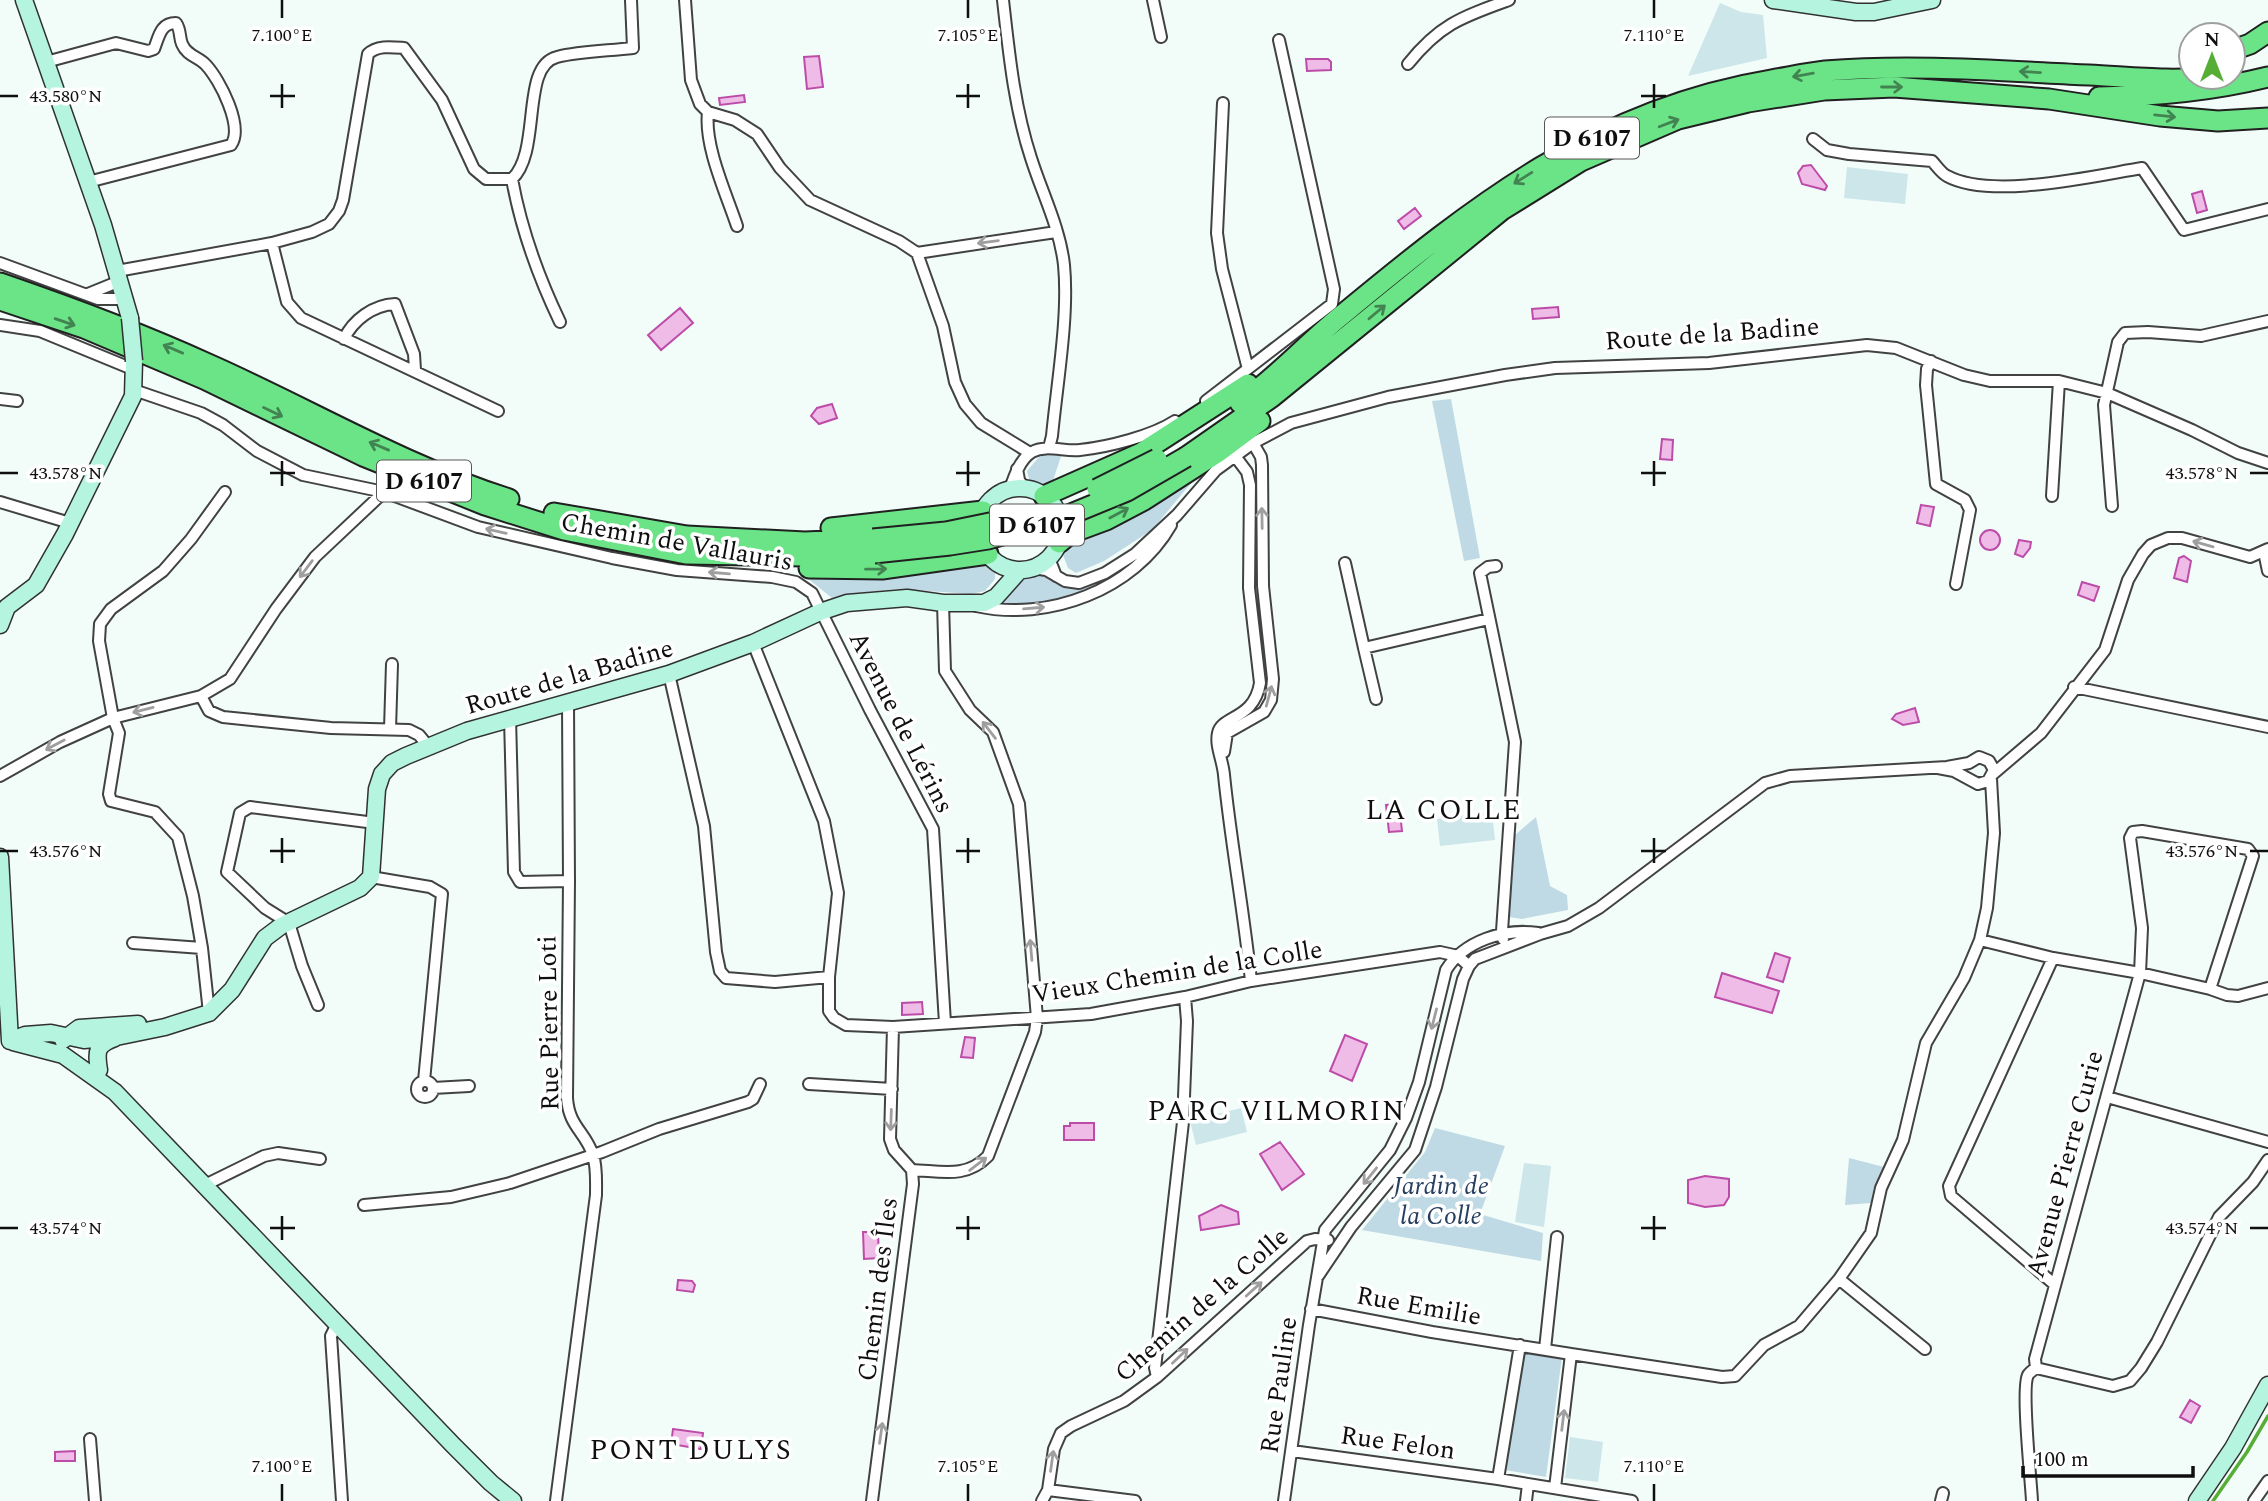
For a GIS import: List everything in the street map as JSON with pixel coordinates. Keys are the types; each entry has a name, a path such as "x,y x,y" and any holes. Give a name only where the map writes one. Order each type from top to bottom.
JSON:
{"highway":[{"path":"2247,45 2268,32"},
{"path":"2247,72 2268,68"},
{"name":"D 6107","path":"1183,452 1261,388 1339,317 1492,197 1571,148 1670,105 1741,85 1822,71 1930,69 2098,75 2141,80 2177,78"},
{"path":"2098,75 2177,69"},
{"name":"D 6107","path":"0,299 84,328 180,369 363,456 485,505 564,530 687,545 805,542 874,546 986,525 1049,509 1183,452 1272,397 1502,210 1581,161 1678,119 1748,102 1825,90 1894,87 2049,99 2175,94 2268,77"},
{"path":"2049,99 2171,117 2218,121 2268,118"},
{"name":"D 6107","path":"0,283 87,313 209,364 371,442 490,493 566,517 687,545"},
{"path":"1044,496 1141,453 1240,390 1339,317"},
{"path":"1054,550 1070,533 1106,520 1144,500 1220,451 1308,381 1356,330"},
{"path":"687,545 983,511"},
{"path":"687,545 807,568 882,569 1011,564"}],"street":[{"path":"0,625 7,607 36,585 70,523 134,390 130,318 126,299 24,0"},
{"path":"88,294 118,276 272,243 329,224 343,200 368,54 371,50 388,46 404,48 442,100 474,169 486,178 512,179 521,171 526,157 537,78 543,64 555,57 633,48 631,0"},
{"path":"685,0 691,79 700,104 708,112 735,120 757,134 780,168 810,200 899,241 917,253 943,326 955,382 965,404 981,423 1030,453"},
{"path":"1003,0 1013,90 1030,156 1064,262 1065,294 1049,448"},
{"path":"1153,0 1161,37"},
{"path":"1408,64 1427,40 1463,16 1509,0"},
{"path":"1773,0 1856,12 1900,8 1932,0"},
{"path":"46,62 116,43 148,51 154,49 162,29 166,25 176,23 181,33 181,43 189,54 205,63 232,112 237,132 231,145 88,182"},
{"path":"1017,489 1017,469 1030,453 1049,448 1081,450 1128,440 1171,424 1332,304 1334,297 1279,40"},
{"path":"1223,103 1217,233 1222,270 1248,369"},
{"path":"708,112 706,124 712,150 737,226"},
{"path":"1813,139 1827,150 1932,161 1946,176 1977,185 2037,186 2142,168 2184,230 2268,209"},
{"path":"512,179 539,278 560,322"},
{"path":"917,253 1056,232"},
{"path":"272,243 287,302 301,318 498,411"},
{"path":"0,263 98,299 126,299"},
{"path":"344,339 351,325 382,304 395,304 414,354 415,370"},
{"path":"2112,506 2104,404 2119,342 2125,333 2201,336 2268,321"},
{"path":"0,325 40,331 134,366"},
{"name":"Route de la Badine","path":"371,877 377,789 382,774 392,762 467,731 669,674 847,603 907,598 943,603 984,603 996,597 1004,585 1011,564 1046,570 1065,581 1079,583 1105,573 1135,554 1177,515 1216,470 1253,443 1291,423 1388,397 1505,374 1611,365 1709,363 1867,345 1896,348 1964,375 1990,381 2059,381 2107,393 2238,453 2268,463"},
{"path":"1931,361 1927,369 1926,386 1936,484 1965,500 1970,510 1956,583"},
{"path":"2052,496 2059,381"},
{"name":"Chemin de Vallauris","path":"134,390 201,413 223,425 257,450 303,475 384,492 478,527 612,558 677,570 772,577 796,582 812,593 820,612"},
{"path":"0,399 17,401"},
{"path":"1223,766 1227,733 1258,716 1271,700 1273,679 1263,586 1262,466 1261,457 1253,443"},
{"path":"1235,456 1247,472 1250,485 1249,588 1260,683 1258,696 1248,710 1222,725 1218,732 1218,743 1251,981"},
{"path":"1054,550 1011,564 979,533 983,511 999,494 1017,489 1044,496 1054,505 1060,517 1061,530 1054,550 1056,576"},
{"path":"209,1013 193,896 178,837 155,813 111,801 109,794 119,733 113,718 99,641 100,624 111,609 163,571 191,539 225,492"},
{"path":"0,776 60,742 113,718 201,696 230,679 276,609 315,557 384,492"},
{"path":"0,502 70,523"},
{"name":"Route de la Badine","path":"967,604 1001,610 1043,607 1101,590 1128,574 1152,553 1177,515"},
{"path":"1953,769 1985,783 1992,772 2041,733 2105,650 2128,580 2151,545 2168,538 2182,538 2250,557 2266,551 2268,571"},
{"path":"1345,563 1376,699"},
{"path":"1496,566 1488,567 1480,573 1515,742 1502,936 1505,948"},
{"path":"1249,588 1263,586"},
{"path":"912,1170 967,1171 988,1156 1035,1032 1037,1018 1018,804 993,732 970,710 946,671 942,634 943,603"},
{"name":"Avenue de Lérins","path":"820,612 933,829 944,1023"},
{"path":"1364,648 1489,619"},
{"path":"669,674 704,826 720,971 726,978 752,982 829,977 838,893 824,821 752,643"},
{"path":"390,729 392,664"},
{"path":"2074,687 2268,727"},
{"path":"201,696 209,711 223,717 331,728 409,730 419,735 428,746"},
{"name":"Rue Pierre Loti","path":"556,1501 596,1195 593,1155 573,1124 568,1106 568,703"},
{"path":"510,718 514,872 520,882 569,881"},
{"path":"1341,1241 1415,1150 1436,1087 1463,979 1475,959 1568,926 1600,908 1765,783 1790,776 1953,769 1979,757 1986,759 1992,772 1994,833 1980,940 1965,978 1926,1043 1903,1140 1881,1188 1871,1233 1839,1279 1799,1326 1764,1345 1735,1376 1723,1377 1571,1354 1555,1488"},
{"path":"1969,763 1967,770 1994,805"},
{"path":"318,1005 289,923 265,908 227,873 240,813 250,807 375,823"},
{"name":"Avenue Pierre Curie","path":"2032,1501 2027,1378 2036,1368 2035,1359 2054,1284 2140,973 2142,928 2130,838 2133,832 2142,831 2248,849 2253,856 2210,989"},
{"path":"0,857 5,1042"},
{"path":"5,1042 25,1035 51,1033 84,1040 121,1036 165,1027 209,1013 232,990 265,939 281,926 360,888 371,877 430,887 442,894 428,1085 469,1086"},
{"path":"1469,966 1458,956 1472,945 1502,936 1529,932 1540,934"},
{"path":"1980,940 2053,958 2140,973 2238,996 2268,988"},
{"path":"133,943 202,948"},
{"name":"Vieux Chemin de la Colle","path":"829,977 829,1011 834,1018 846,1026 893,1027 1091,1014 1185,997 1251,981 1440,953 1458,956"},
{"name":"Chemin de la Colle","path":"1323,1240 1325,1230 1336,1214 1390,1150 1406,1118 1419,1082 1446,970 1458,956"},
{"path":"2053,958 1949,1186 1951,1196 2054,1284"},
{"path":"1157,1377 1155,1368 1183,1122 1187,1021 1185,997"},
{"path":"5,1042 31,1045 58,1043 79,1028 179,1022"},
{"name":"Chemin des Îles","path":"872,1501 911,1198 912,1170 894,1150 890,1139 893,1027"},
{"path":"99,1070 97,1052 103,1042 121,1036"},
{"path":"67,1037 68,1057"},
{"path":"67,1037 204,1186 491,1483 513,1501"},
{"path":"31,1045 68,1057 115,1092"},
{"path":"364,1205 451,1197 510,1182 593,1155 659,1129 748,1102 753,1099 760,1084"},
{"path":"809,1084 892,1089"},
{"path":"2107,1097 2268,1142"},
{"path":"1406,1118 1423,1124"},
{"path":"204,1186 264,1156 278,1153 320,1159"},
{"path":"2036,1368 2113,1385 2130,1381 2157,1342 2219,1217 2253,1182 2268,1160"},
{"path":"1336,1214 1345,1219 1351,1227"},
{"path":"1545,1349 1558,1237"},
{"name":"Rue Pauline","path":"1284,1501 1323,1240"},
{"name":"Chemin de la Colle","path":"1042,1501 1048,1490 1054,1450 1061,1433 1124,1401 1157,1377 1307,1241 1341,1241"},
{"name":"Rue Pauline","path":"1318,1276 1341,1241"},
{"path":"1839,1279 1925,1349"},
{"name":"Rue Emilie","path":"1311,1309 1571,1354"},
{"path":"337,1324 331,1336 342,1501"},
{"path":"1497,1479 1520,1345"},
{"path":"2197,1501 2233,1448 2268,1385"},
{"path":"90,1438 95,1501"},
{"name":"Rue Felon","path":"1292,1451 1497,1479 1632,1501"},
{"path":"2254,1501 2268,1483"},
{"path":"1526,1501 1528,1484"},
{"path":"1048,1490 1135,1501"}],"green space":[{"path":"1451,399 1480,558 1464,561 1432,401"},
{"path":"1062,453 1051,487 1039,487 1029,479 1027,471 1039,457"},
{"path":"1197,476 1152,530 1104,561 1076,573 1068,568 1063,555 1071,543"},
{"path":"980,563 995,570 995,579 985,591 971,594 898,589 856,593 833,599 805,576"},
{"path":"1036,573 1070,588 1084,587 1111,578 1070,597 1029,605 998,606 1022,574"},
{"path":"1536,817 1550,886 1567,895 1568,910 1522,919 1509,917 1515,835"},
{"name":"Jardin de la Colle","path":"1435,1128 1505,1146 1480,1214 1543,1233 1541,1261 1362,1230 1425,1152"},
{"path":"1849,1158 1884,1167 1874,1187 1871,1203 1845,1205"},
{"path":"1525,1351 1562,1357 1546,1477 1505,1470"}],"shaded area":[{"path":"1720,3 1741,12 1763,15 1767,58 1688,76"},
{"path":"819,56 823,87 807,89 804,57"},
{"path":"1306,59 1328,59 1331,62 1331,70 1307,71"},
{"path":"744,95 745,102 720,105 719,98"},
{"path":"1811,165 1827,186 1825,190 1802,184 1798,173 1803,166"},
{"path":"1847,167 1908,174 1905,204 1844,198"},
{"path":"2202,191 2207,210 2197,213 2192,194"},
{"path":"1415,208 1421,216 1404,229 1398,221"},
{"path":"1558,307 1559,317 1533,319 1532,309"},
{"path":"680,308 693,323 661,350 648,335"},
{"path":"832,404 837,418 819,424 811,416 817,408"},
{"path":"1662,439 1673,440 1672,460 1660,459"},
{"path":"1921,505 1934,507 1930,526 1917,523"},
{"path":"1990,530 1997,533 2000,540 1997,547 1990,550 1983,547 1980,540 1983,533"},
{"path":"2019,540 2031,542 2023,557 2015,554"},
{"path":"2184,556 2191,561 2187,582 2174,578 2179,558"},
{"path":"2082,582 2099,587 2094,601 2078,595"},
{"path":"1915,708 1919,722 1903,725 1892,719 1896,714"},
{"path":"1399,804 1402,831 1389,832 1386,805"},
{"path":"1492,812 1495,840 1440,846 1437,819"},
{"path":"1775,953 1790,958 1783,982 1767,977"},
{"path":"1722,973 1779,991 1772,1013 1715,997"},
{"path":"922,1002 923,1014 902,1015 902,1003"},
{"path":"1345,1035 1367,1044 1352,1081 1330,1071"},
{"path":"965,1037 975,1038 973,1058 961,1057"},
{"path":"1241,1108 1247,1132 1196,1145 1190,1121"},
{"path":"1070,1123 1094,1123 1094,1140 1064,1140 1064,1126 1070,1126"},
{"path":"1280,1142 1304,1174 1282,1190 1260,1154"},
{"path":"1524,1163 1551,1166 1544,1227 1515,1222"},
{"path":"1705,1176 1729,1179 1729,1197 1724,1205 1705,1207 1688,1203 1688,1180"},
{"path":"1221,1205 1238,1212 1239,1224 1201,1230 1199,1216"},
{"path":"863,1232 878,1232 879,1258 864,1259"},
{"path":"678,1280 692,1281 695,1285 693,1292 677,1290"},
{"path":"2190,1400 2200,1406 2191,1423 2180,1417"},
{"path":"673,1429 703,1433 701,1449 671,1444"},
{"path":"1570,1437 1603,1442 1598,1482 1565,1478"},
{"path":"75,1451 75,1461 55,1461 55,1452"}],"railway":[{"path":"2213,1501 2268,1416"}],"district":[{"name":"LA COLLE","path":"1444,809"},
{"name":"PARC VILMORIN","path":"1277,1110"},
{"name":"PONT DULYS","path":"691,1449"}]}
